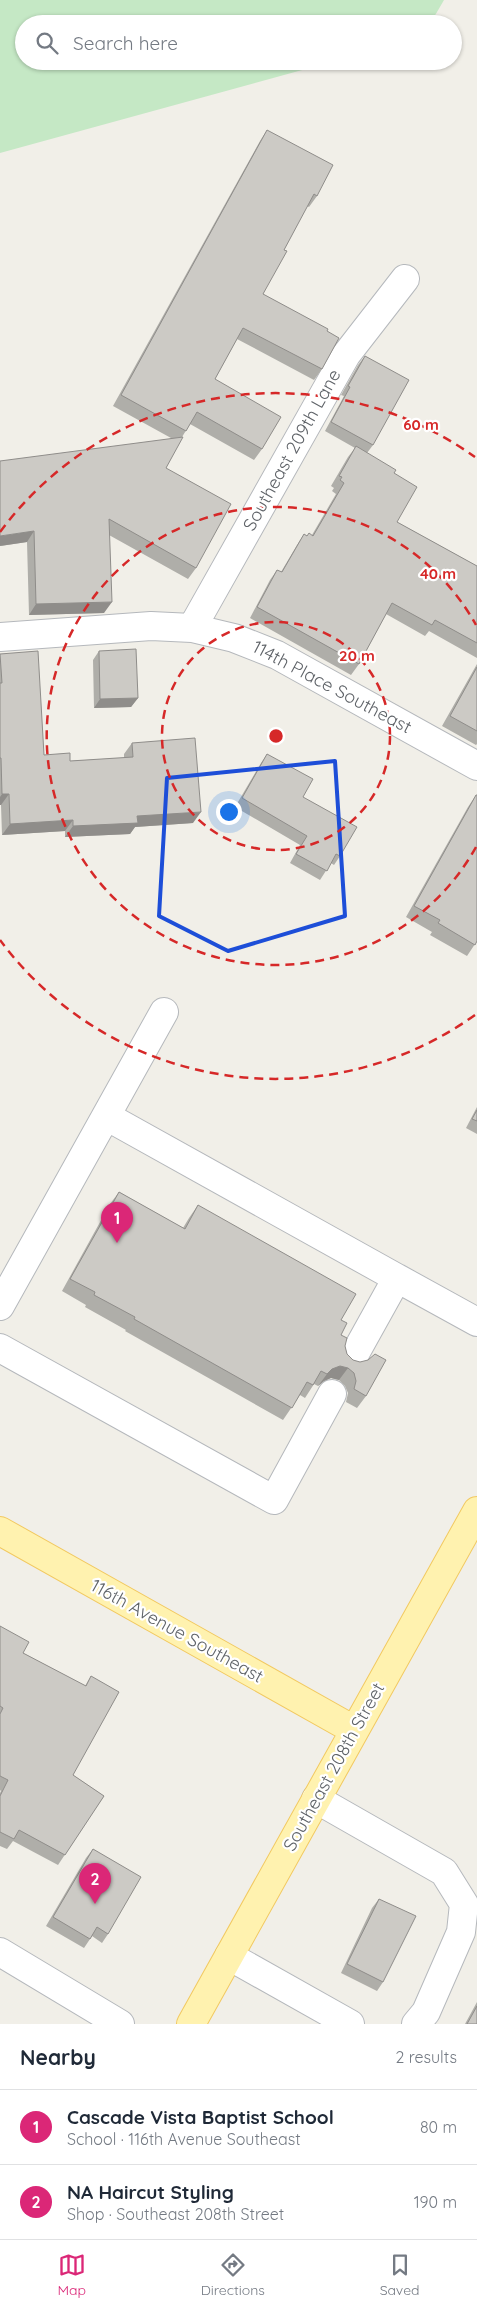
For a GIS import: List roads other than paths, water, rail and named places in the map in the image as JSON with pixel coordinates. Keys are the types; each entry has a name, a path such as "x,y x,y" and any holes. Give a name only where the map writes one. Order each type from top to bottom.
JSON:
{"main road":[{"name":"Southeast 208th Street","path":"192,2024 477,1511"},
{"name":"116th Avenue Southeast","path":"0,1531 354,1730"}],"street":[{"name":"Southeast 209th Lane","path":"192,628 346,355 405,279"},
{"name":"114th Place Southeast","path":"0,637 151,626 192,628 234,638 276,655 477,766"},
{"path":"0,1306 164,1012"},
{"path":"106,1116 477,1322"},
{"path":"352,1358 397,1278"},
{"path":"0,1348 274,1500 332,1394"},
{"path":"316,1799 444,1872 464,1904 461,1932 426,2012 416,2024"},
{"path":"0,1952 120,2024"},
{"path":"229,1956 350,2024"}],"place":[{"name":"Cascade Vista Baptist School","path":"117,1243"},
{"name":"NA Haircut Styling","path":"95,1904"}]}
